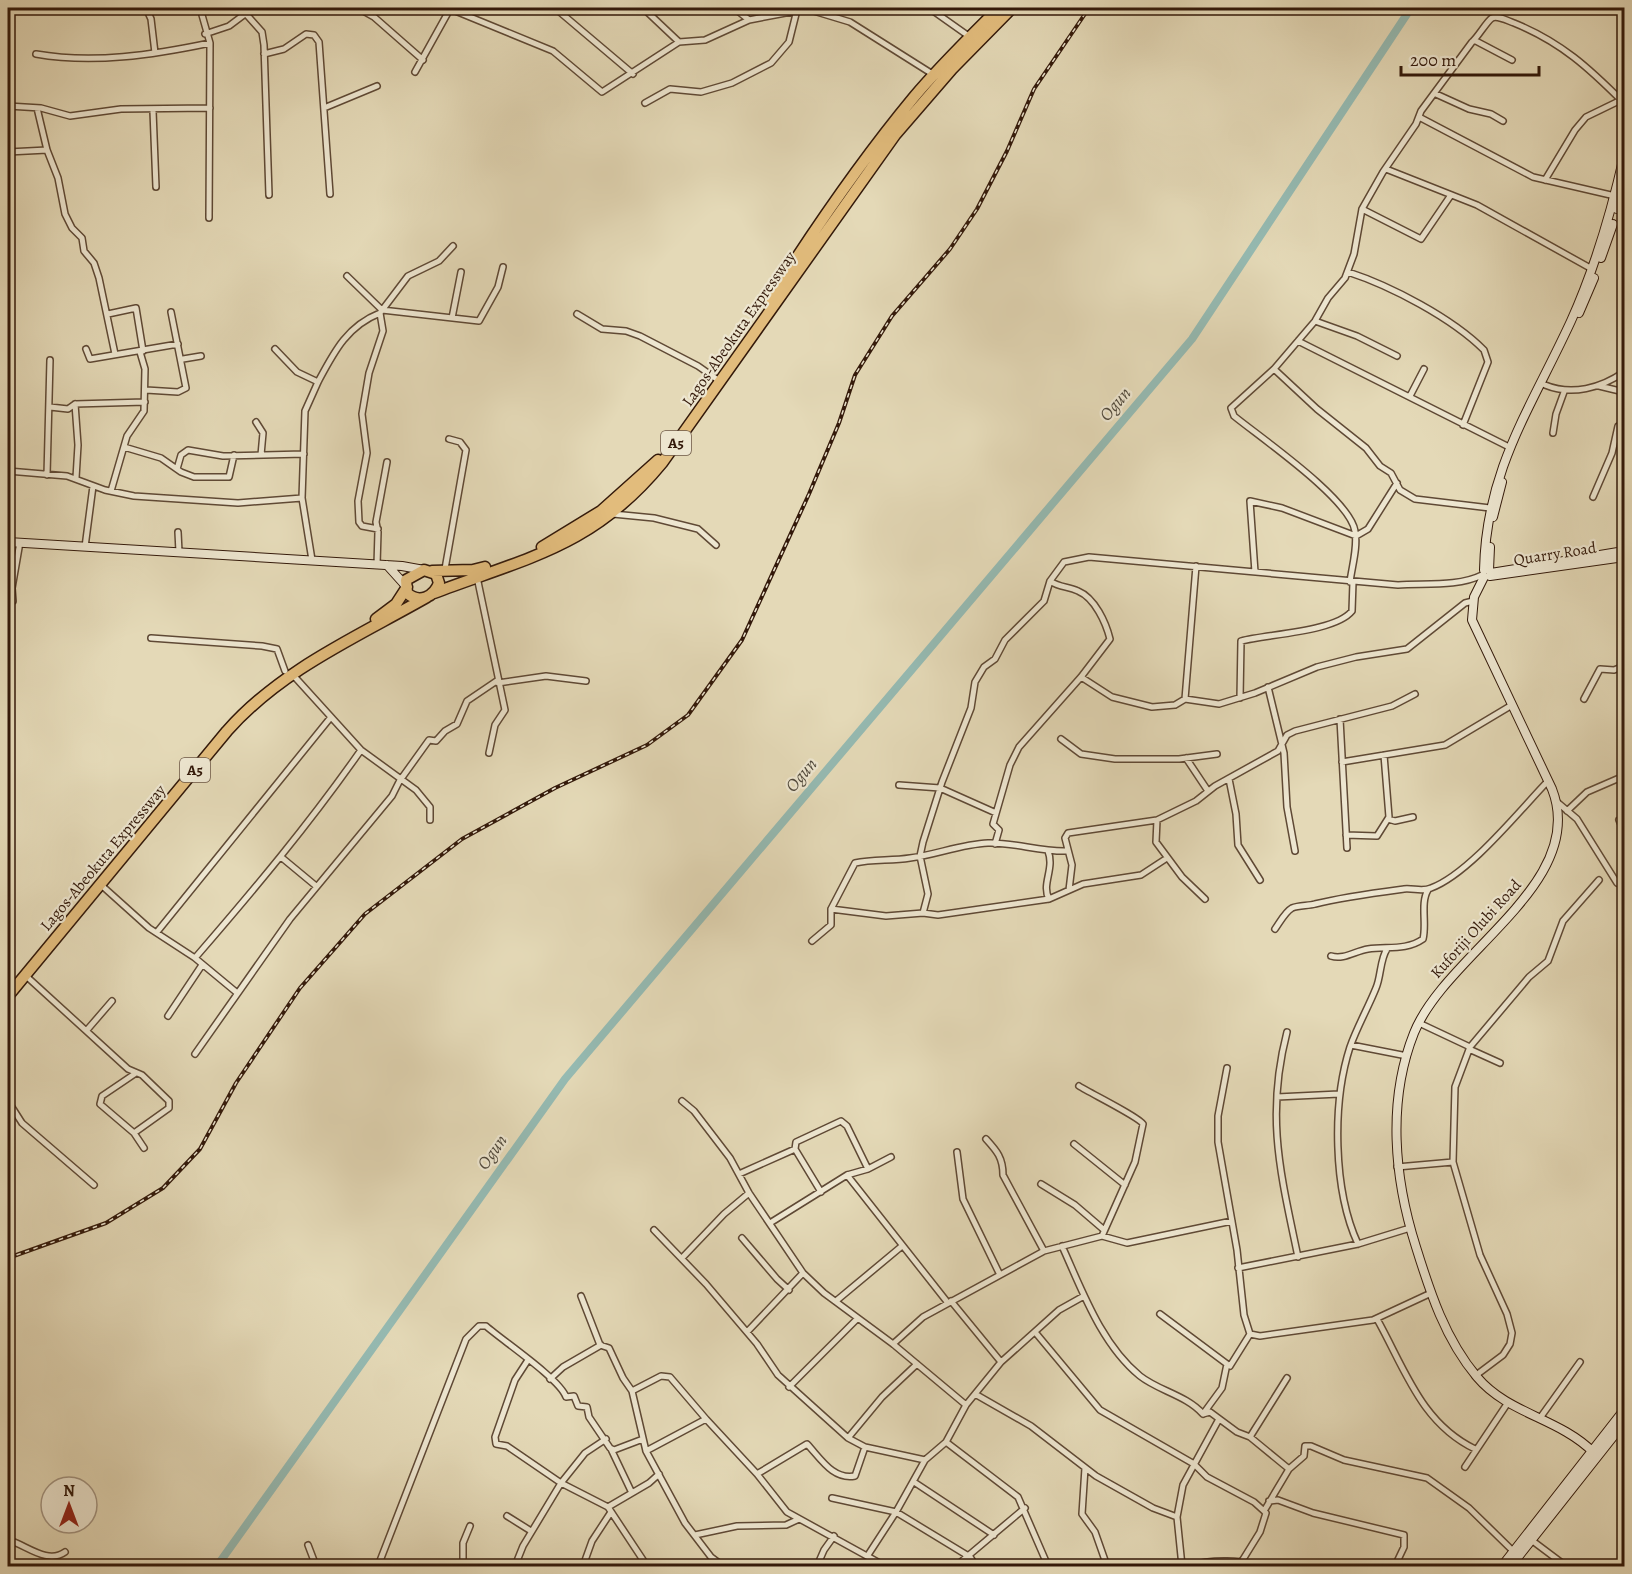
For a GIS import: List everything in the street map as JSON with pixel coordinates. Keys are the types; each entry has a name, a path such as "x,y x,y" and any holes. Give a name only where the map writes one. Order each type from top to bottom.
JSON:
{"highway":[{"name":"Lagos-Abeokuta Expressway","path":"855,182 963,51 970,37 999,8"},
{"name":"Lagos-Abeokuta Expressway","path":"8,996 242,715 289,672 431,595 476,576 558,547 588,531 612,514 662,463 842,202 895,120 934,75 1012,8"},
{"name":"Lagos-Abeokuta Expressway","path":"428,570 472,570 543,546 587,521 658,460 718,380 793,262 842,202"},
{"name":"A5","path":"406,586 409,577 428,570"},
{"path":"406,586 405,590 411,596 431,595 439,583 428,570"},
{"name":"Lagos-Abeokuta Expressway","path":"8,986 230,719 256,693 383,614 396,604 406,586"}],"main road":[{"path":"1487,573 1490,508 1509,447 1571,320 1592,269 1615,196 1624,156"},
{"path":"1473,601 1487,573 1493,520 1506,469 1514,447 1591,287 1624,181"},
{"path":"8,542 312,560 428,570"},
{"name":"Quarry Road","path":"1487,573 1624,551"},
{"name":"Quarry Road","path":"1487,573 1624,557"},
{"path":"387,565 406,586"},
{"name":"Kuforiji Olubi Road","path":"1473,601 1472,620 1476,630 1557,802 1558,831 1552,854 1544,871 1512,911 1455,970 1419,1023 1407,1056 1395,1128 1397,1167 1410,1228 1429,1294 1452,1340 1475,1376 1507,1404 1578,1437 1593,1452"},
{"path":"1511,1566 1624,1410"},
{"path":"1502,1566 1624,1423"}],"street":[{"path":"8,10 38,8"},
{"path":"146,8 151,19 155,53"},
{"path":"200,8 205,33 210,43 209,218"},
{"path":"205,33 229,26 254,8"},
{"path":"358,8 374,16 401,44 423,60"},
{"path":"415,72 449,8 553,51 602,92 679,42 705,40 749,20 806,8 817,8 869,32 934,75"},
{"path":"555,8 633,74"},
{"path":"643,8 679,42"},
{"path":"734,8 749,20"},
{"path":"929,8 970,37"},
{"path":"645,104 670,89 701,92 723,86 771,63 789,42 797,10"},
{"path":"246,14 262,32 269,195"},
{"path":"1240,698 1241,641 1325,625 1347,615 1352,610 1356,536 1353,524 1329,492 1231,413 1233,406 1274,369 1315,321 1328,298 1348,272 1356,247 1362,209 1419,117 1474,40 1490,19 1495,17 1534,32 1575,56 1623,101 1586,117 1575,130 1545,180"},
{"path":"264,54 284,49 298,37 314,35 319,42 330,194"},
{"path":"1474,40 1512,60"},
{"path":"36,54 90,58 155,53 210,43"},
{"path":"324,108 377,86"},
{"path":"1436,94 1469,109 1491,114 1503,121"},
{"path":"8,106 38,108 70,116 101,110 153,111 210,108"},
{"path":"38,108 46,150 58,178 65,214 72,228 82,238 84,251 95,265 108,314 114,354"},
{"path":"153,111 156,187"},
{"path":"1419,117 1527,174 1615,196"},
{"path":"8,152 46,150"},
{"path":"1386,169 1506,220 1592,269"},
{"path":"1362,209 1421,239 1451,195"},
{"path":"312,560 302,498 305,411 318,382 343,338 368,318 381,311 408,276 439,261 453,246"},
{"path":"381,311 479,321 498,287 503,267"},
{"path":"1348,272 1369,279 1417,303 1484,350 1488,362 1463,425"},
{"path":"452,318 461,273"},
{"path":"347,276 381,311 383,331 369,373 362,414 367,453 358,516 362,526 378,529"},
{"path":"108,314 136,308 146,390 144,411 131,428 111,491"},
{"path":"146,390 184,390 187,384 171,312"},
{"path":"577,314 602,329 626,331 640,336 698,366 718,380"},
{"path":"1315,321 1357,336 1397,356"},
{"path":"1298,340 1509,447"},
{"path":"86,349 90,359 178,344"},
{"path":"275,349 297,372 318,382"},
{"path":"183,359 201,356"},
{"path":"47,475 50,360"},
{"path":"1274,369 1317,410 1366,448 1404,493 1415,499 1490,508"},
{"path":"1410,396 1424,369"},
{"path":"1545,385 1564,392 1610,382 1624,372"},
{"path":"1598,385 1624,392"},
{"path":"1553,433 1556,414 1564,392"},
{"path":"50,407 73,408 75,404 146,402"},
{"path":"75,404 78,445 76,478"},
{"path":"256,422 263,433 261,455"},
{"path":"1593,497 1612,453 1618,426 1624,424"},
{"path":"445,569 466,450 460,442 449,439"},
{"path":"124,447 161,458 194,477 227,478 234,455"},
{"path":"177,469 181,455 185,451 234,455 304,454"},
{"path":"377,565 378,529 376,522 387,462"},
{"path":"8,471 76,478 93,486 134,496 238,503 302,498"},
{"path":"1356,536 1368,529 1397,483"},
{"path":"85,547 93,486"},
{"path":"1255,572 1250,501 1282,508 1356,536"},
{"path":"612,514 654,518 698,529 716,544"},
{"path":"178,532 179,552"},
{"path":"13,601 12,588 20,543"},
{"path":"922,913 928,894 920,856 940,788 971,708 971,695 980,671 995,659 1005,640 1044,601 1050,581 1064,562 1078,558 1196,566 1398,585 1474,579 1487,573"},
{"path":"1185,699 1196,566"},
{"path":"476,576 505,710 495,725 489,753"},
{"path":"996,844 999,830 993,824 1019,747 1109,642 1109,636 1096,608 1084,594 1061,588 1050,581"},
{"path":"1081,677 1112,697 1152,707 1175,705 1185,699 1210,705 1240,698 1346,659 1407,649 1465,603 1473,601"},
{"path":"152,638 277,649 289,672 361,750 416,790 430,807 430,819"},
{"path":"1584,699 1602,668 1614,670 1624,666"},
{"path":"195,1054 236,992 316,886 392,796 400,779 429,740 436,741 445,731 457,724 467,701 498,682 538,677 586,681"},
{"path":"1268,687 1286,767 1287,807 1295,851"},
{"path":"1069,890 1072,865 1065,838 1068,833 1157,820 1196,801 1208,791 1282,747 1287,735 1295,731 1392,706 1415,694"},
{"path":"1342,762 1445,745 1512,705"},
{"path":"157,932 331,717"},
{"path":"1340,719 1347,848"},
{"path":"1061,739 1084,755 1134,760 1186,758 1216,754"},
{"path":"195,958 329,797 361,750"},
{"path":"1346,835 1377,836 1388,819 1384,755"},
{"path":"1186,758 1208,791"},
{"path":"1568,811 1587,792 1624,776"},
{"path":"1229,779 1235,808 1238,845 1260,880"},
{"path":"1331,956 1347,956 1368,949 1409,946 1423,939 1426,924 1425,896 1428,890 1470,861 1548,781"},
{"path":"899,785 940,788 996,813"},
{"path":"1557,802 1576,819 1617,883"},
{"path":"1388,819 1395,821 1413,817"},
{"path":"1157,820 1156,842 1182,877 1205,899"},
{"path":"1618,820 1624,831"},
{"path":"812,941 831,925 831,909 855,863 875,862 883,858 920,856 987,843 1048,851 1067,851"},
{"path":"1048,851 1052,861 1046,893 1049,899"},
{"path":"281,857 316,886"},
{"path":"831,909 886,916 922,913 932,915 1049,899 1083,884 1141,875 1167,858"},
{"path":"1475,1376 1503,1355 1510,1344 1512,1333 1507,1314 1480,1254 1453,1162 1455,1087 1470,1048 1528,977 1548,961 1563,921 1599,880"},
{"path":"100,884 157,932 195,958 236,992"},
{"path":"1275,929 1290,909 1296,907 1332,898 1412,888 1428,890"},
{"path":"1358,1244 1349,1221 1342,1179 1338,1143 1339,1094 1351,1045 1378,984 1387,949"},
{"path":"168,1016 202,965"},
{"path":"25,975 169,1101 169,1108 134,1133"},
{"path":"87,1030 112,1001"},
{"path":"1419,1023 1500,1063"},
{"path":"1287,1032 1277,1097 1276,1144 1298,1257"},
{"path":"1351,1045 1407,1056"},
{"path":"1227,1068 1218,1129 1245,1322 1250,1334"},
{"path":"136,1073 100,1100 102,1108 134,1133 144,1148"},
{"path":"1079,1086 1142,1121 1143,1130 1137,1156 1103,1229 1102,1236"},
{"path":"1277,1097 1339,1094"},
{"path":"8,1101 22,1123 94,1185"},
{"path":"682,1101 694,1112 723,1148 740,1173 749,1193 803,1273 966,1405"},
{"path":"821,1192 795,1149 796,1142 841,1121 847,1126 868,1169"},
{"path":"986,1139 1000,1155 1003,1175 1044,1251"},
{"path":"1074,1144 1125,1185"},
{"path":"740,1173 795,1149"},
{"path":"957,1152 963,1199 1000,1275"},
{"path":"770,1223 847,1176 868,1169 891,1157"},
{"path":"1397,1167 1453,1162"},
{"path":"847,1176 902,1246 1001,1362"},
{"path":"1041,1184 1075,1205 1103,1229"},
{"path":"682,1258 724,1214 749,1193"},
{"path":"893,1344 909,1327 1044,1251 1102,1236 1127,1243 1232,1221"},
{"path":"1238,1269 1358,1244 1410,1228"},
{"path":"654,1230 682,1258 747,1332 789,1387 848,1438 865,1447 925,1460"},
{"path":"742,1238 789,1290"},
{"path":"836,1301 902,1246"},
{"path":"1062,1246 1084,1296 1106,1337 1121,1356 1141,1377 1195,1406 1203,1414"},
{"path":"747,1332 803,1273"},
{"path":"1250,1334 1260,1336 1377,1319 1429,1294"},
{"path":"581,1296 600,1345"},
{"path":"868,1555 914,1482 925,1460 946,1442 966,1405 1001,1362 1059,1310 1084,1296"},
{"path":"1160,1314 1230,1366 1250,1334"},
{"path":"789,1387 857,1319"},
{"path":"1377,1319 1434,1420 1462,1443 1475,1449"},
{"path":"378,1566 466,1338 479,1326 486,1326 563,1388 566,1397 574,1396 578,1406 587,1407 589,1417 606,1439 632,1493"},
{"path":"1035,1332 1100,1410 1194,1464 1207,1477 1254,1502 1266,1513"},
{"path":"550,1379 563,1366 600,1345 609,1348 623,1378 632,1391 646,1451 685,1523 711,1557 723,1566"},
{"path":"528,1360 515,1380 498,1436 495,1437 496,1444 507,1446 543,1468 561,1483 609,1510 647,1566"},
{"path":"1540,1418 1580,1362"},
{"path":"848,1438 882,1397 917,1364"},
{"path":"1203,1414 1222,1388 1227,1364"},
{"path":"632,1391 662,1376 670,1377 757,1474 776,1501 787,1512 885,1566"},
{"path":"1250,1437 1287,1378"},
{"path":"975,1394 1031,1426 1085,1468 1135,1499 1177,1516"},
{"path":"1465,1467 1507,1404"},
{"path":"1203,1414 1210,1413 1250,1437 1289,1469"},
{"path":"646,1451 706,1419"},
{"path":"1182,1566 1177,1516 1183,1485 1219,1419"},
{"path":"515,1566 531,1531 561,1483 585,1453 606,1439"},
{"path":"610,1448 614,1450 643,1439"},
{"path":"946,1442 1018,1497 1025,1508 1048,1566"},
{"path":"757,1474 807,1444 832,1472 844,1478 855,1476 865,1447"},
{"path":"1242,1561 1260,1532 1266,1513 1264,1511 1269,1501 1289,1469 1304,1456 1305,1446 1311,1446 1344,1460 1427,1478 1469,1508 1514,1552"},
{"path":"1085,1468 1082,1514 1095,1532 1107,1566"},
{"path":"583,1566 592,1540 609,1510 659,1474"},
{"path":"914,1482 994,1535"},
{"path":"832,1498 896,1512 970,1557 976,1566"},
{"path":"1269,1501 1278,1500 1313,1513 1404,1535 1404,1547 1395,1566"},
{"path":"956,1566 970,1557 1025,1508"},
{"path":"507,1516 531,1531"},
{"path":"695,1535 737,1526 786,1524 800,1519"},
{"path":"463,1566 463,1543 470,1526"},
{"path":"817,1566 834,1536"},
{"path":"1530,1539 1566,1566"},
{"path":"8,1540 49,1556 60,1556 64,1552"},
{"path":"308,1545 316,1566"},
{"path":"1188,1566 1213,1560 1275,1566"}],"waterway":[{"name":"Ogun","path":"217,1566 565,1079 1192,339 1411,8"}],"railway":[{"path":"8,1258 106,1223 163,1188 200,1149 236,1083 300,988 365,914 462,839 555,788 647,745 688,715 742,640 809,494 839,423 855,375 892,316 950,249 977,209 1007,151 1034,89 1089,8"}]}
